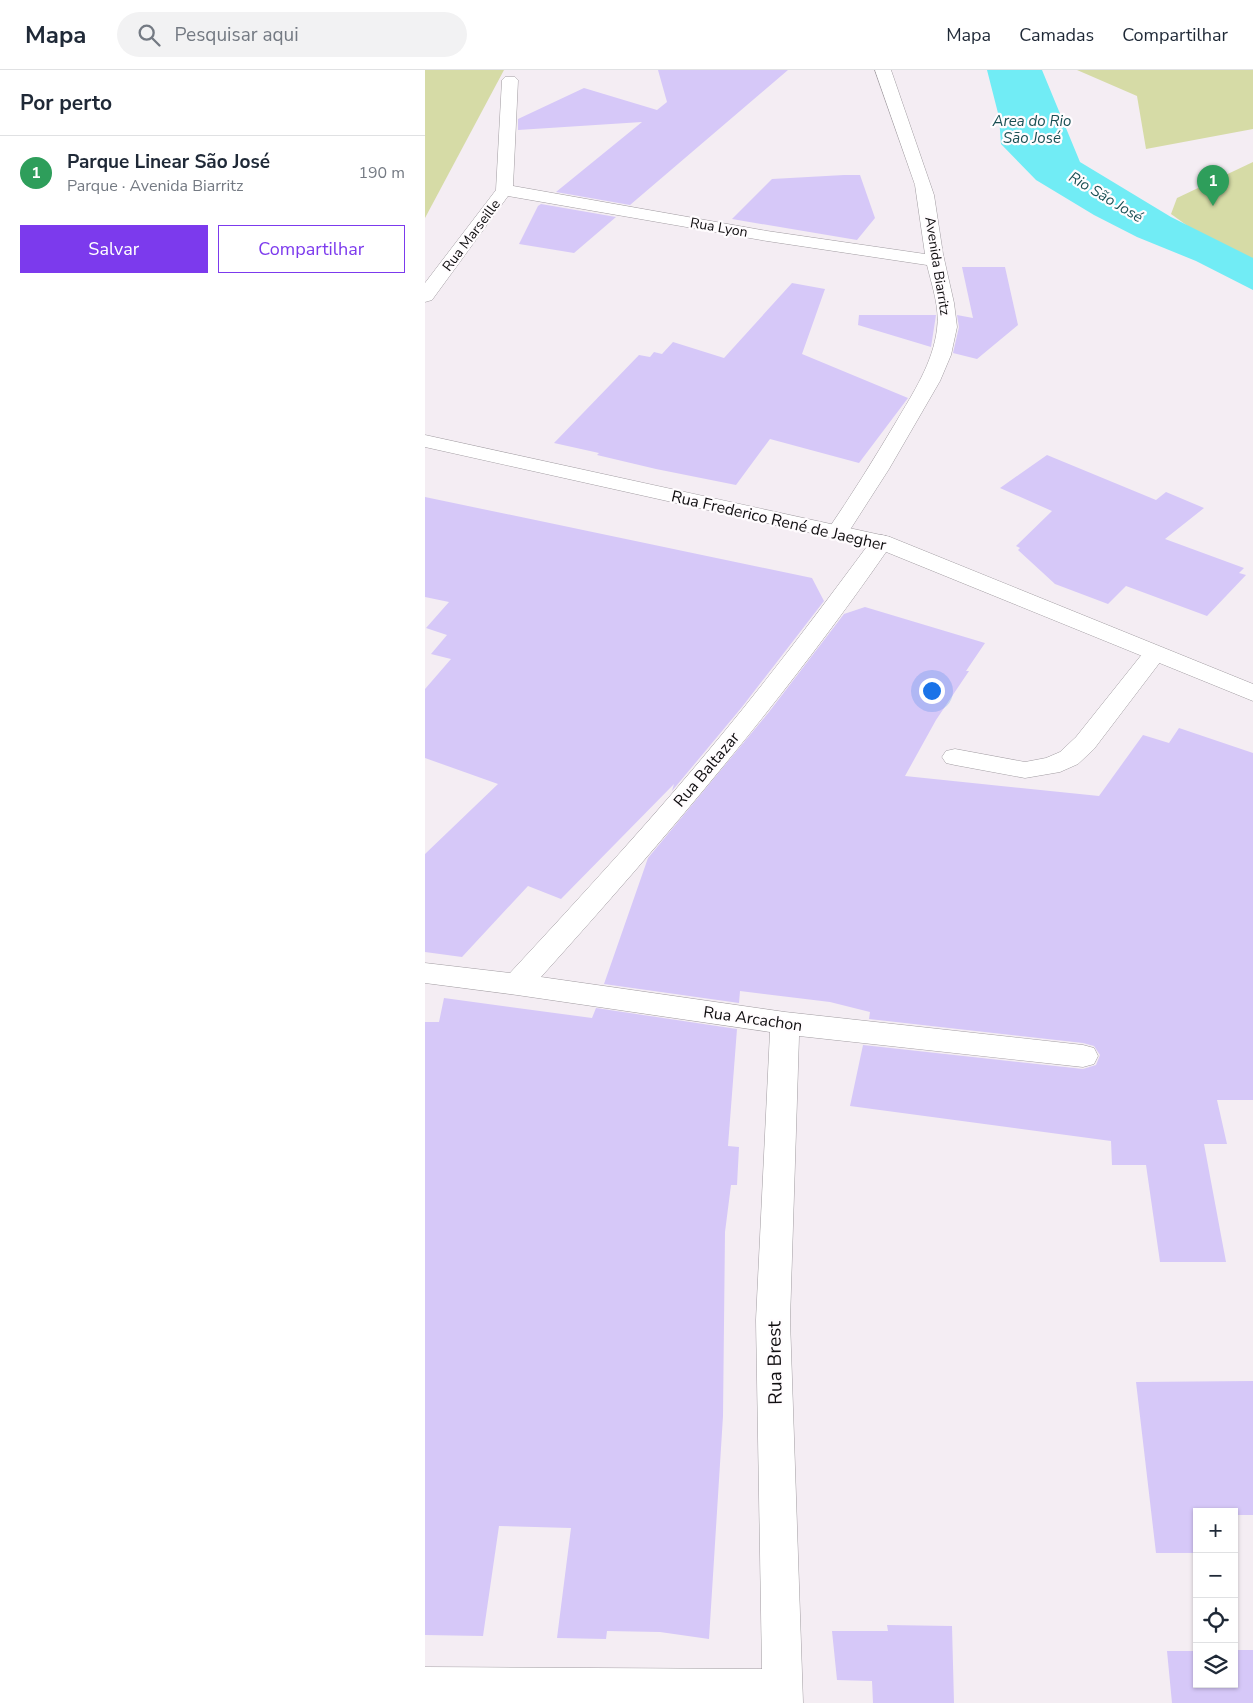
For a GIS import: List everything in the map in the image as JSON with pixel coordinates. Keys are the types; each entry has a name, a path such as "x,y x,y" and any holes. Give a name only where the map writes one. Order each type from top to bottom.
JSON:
{"street":[{"name":"Avenida Biarritz","path":"839,531 863,496 928,384 943,350 947,328 947,314 935,262 931,220 923,186 889,94 883,70"},
{"name":"Rua Marseille","path":"425,296 504,190 507,175 510,80"},
{"name":"Rua Lyon","path":"504,190 767,236 935,262"},
{"name":"Rua Frederico René de Jaegher","path":"427,443 839,531 882,542 1253,693"},
{"name":"Rua Baltazar","path":"517,984 592,902 724,750 882,542"},
{"path":"955,757 1025,770 1051,766 1069,758 1085,743 1155,653"},
{"name":"Rua Arcachon","path":"425,973 517,984 785,1023 1083,1056"},
{"name":"Rua Brest","path":"783,1696 773,1320 785,1023"},
{"path":"425,1688 783,1696"}],"green space":[{"path":"425,70 504,70 425,218"},
{"path":"1077,70 1253,70 1253,129 1146,149 1137,96"},
{"path":"1253,162 1253,264 1203,237 1171,214 1177,198"}],"water":[{"name":"Area do Rio São José","path":"987,70 1042,70 1080,162 1171,217 1253,258 1253,290 1196,261 1137,237 1094,215 1036,180 1001,144 999,117"}],"building":[{"path":"658,70 788,70 630,205 556,192 642,122 518,130 518,119 584,88 657,110 667,102"},
{"path":"860,175 875,218 857,240 732,219 772,179"},
{"path":"541,204 616,217 574,253 519,244 538,206"},
{"path":"962,267 1005,267 1018,325 977,359 953,353 959,327 957,315 973,318"},
{"path":"792,283 825,289 802,354 908,398 859,463 770,439 736,485 656,469 554,443 639,355 650,357 654,352 662,354 673,342 724,358"},
{"path":"859,315 936,315 931,347 858,325"},
{"path":"1047,455 1156,500 1166,492 1204,508 1165,539 1244,568 1239,573 1246,575 1207,616 1126,586 1108,604 1055,584 1016,546 1052,511 1000,488"},
{"path":"425,497 812,578 824,601 742,707 672,791 674,784 561,899 528,886 462,957 425,952 425,854 498,784 425,758 425,689 451,659 431,654 447,635 426,628 449,602 425,597"},
{"path":"865,607 985,643 966,671 969,671 936,720 905,776 1099,796 1143,735 1169,743 1179,728 1253,753 1253,1100 1217,1100 1227,1144 1204,1144 1226,1262 1160,1262 1146,1165 1112,1165 1111,1141 850,1106 863,1045 1083,1069 1096,1065 1100,1055 1094,1046 1083,1043 869,1019 870,1012 830,1002 740,991 739,1003 604,984 648,858 769,712 844,614"},
{"path":"444,998 592,1018 596,1008 737,1029 728,1146 739,1147 737,1185 731,1185 725,1232 723,1416 709,1639 660,1632 607,1631 606,1639 557,1638 571,1528 499,1526 483,1636 425,1635 425,1022 439,1022"},
{"path":"1253,1381 1253,1515 1238,1515 1238,1508 1193,1508 1193,1553 1156,1553 1136,1382"},
{"path":"887,1625 952,1626 954,1703 873,1703 872,1681 837,1680 832,1631 888,1631"},
{"path":"1238,1650 1253,1650 1253,1703 1172,1703 1167,1651 1193,1651 1193,1688 1238,1688"}],"place":[{"name":"Parque Linear São José","path":"1213,206"}],"water label":[{"name":"Rio São José","path":"1106,197"}]}
